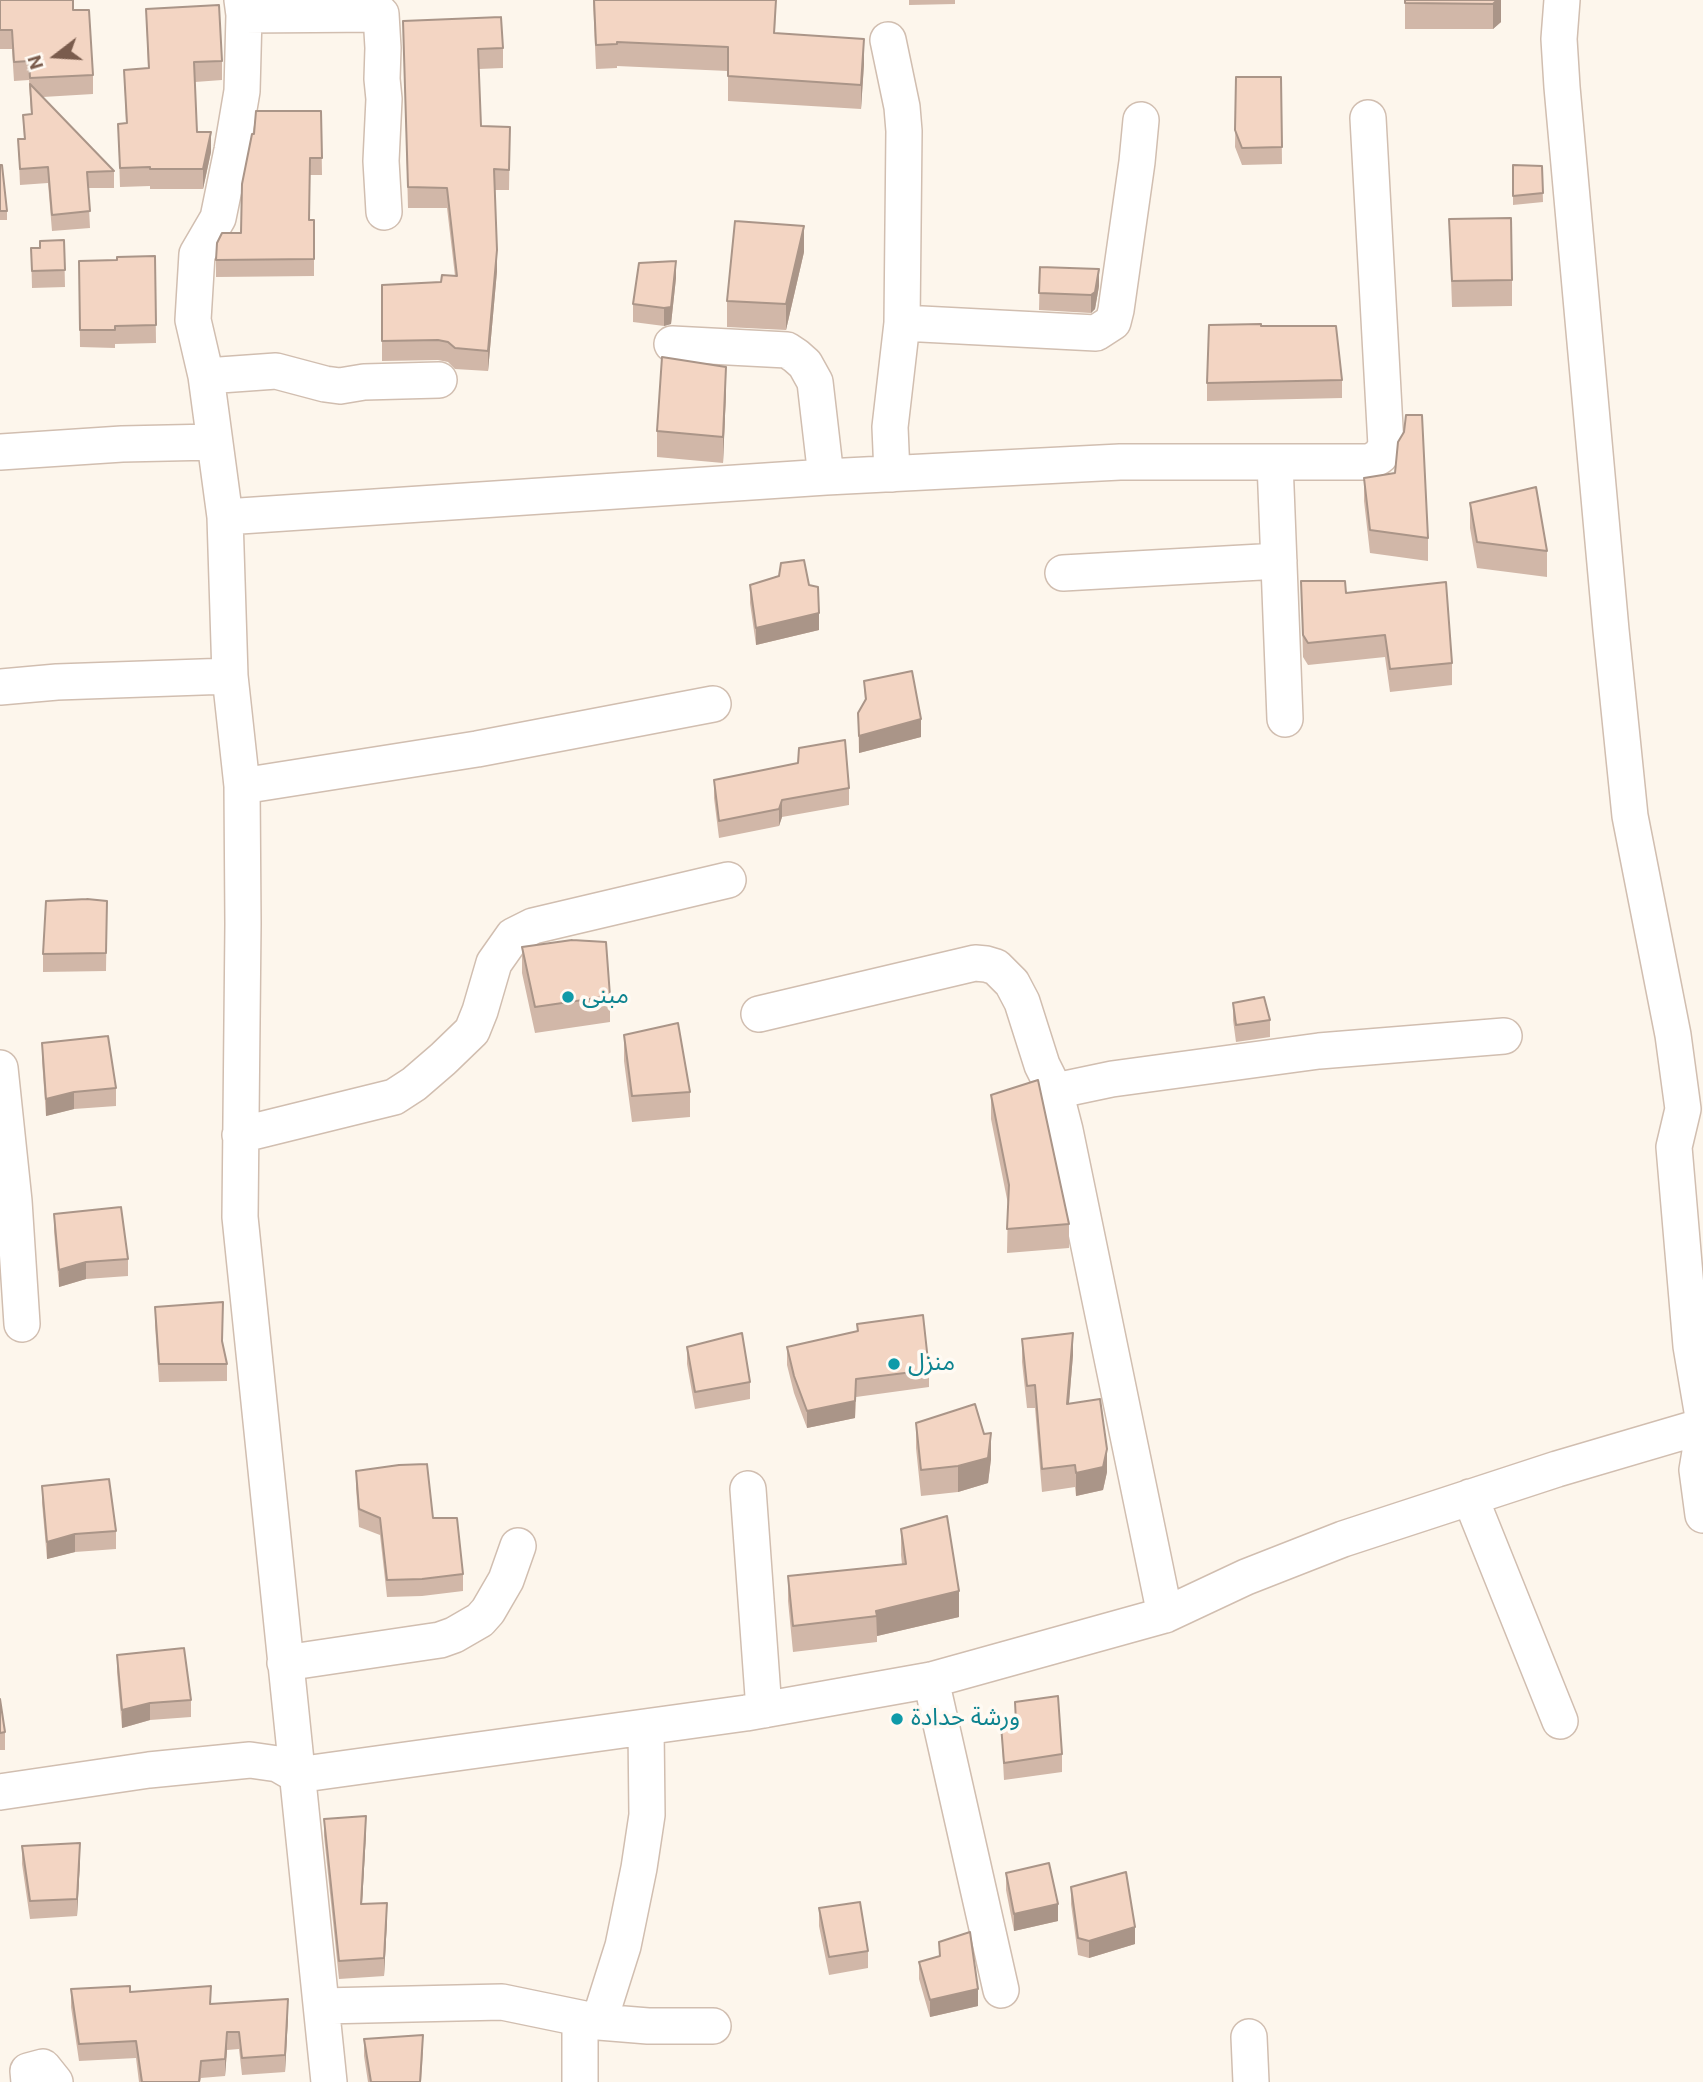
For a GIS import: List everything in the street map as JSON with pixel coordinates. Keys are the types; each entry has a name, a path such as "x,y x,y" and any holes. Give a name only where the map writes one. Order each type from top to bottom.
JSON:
{"street":[{"path":"1562,0 1559,39 1562,87 1630,816 1673,1035 1693,1105 1674,1147 1691,1346 1703,1417"},
{"path":"329,2082 240,1217 242,786 230,676 225,517 206,376 193,320 197,254 218,218 242,91 243,7 382,14 384,99 381,162 384,212"},
{"path":"888,40 902,107 904,131 902,323 890,427 892,474"},
{"path":"225,517 826,477 1121,462 1370,462 1380,456 1385,446 1368,118"},
{"path":"902,323 1096,333 1112,322 1118,297 1141,120"},
{"path":"672,344 787,350 796,355 805,364 815,382 826,477"},
{"path":"206,376 276,371 340,386 364,382 439,380"},
{"path":"0,452 122,444 214,442"},
{"path":"1275,462 1285,719"},
{"path":"1063,573 1279,561"},
{"path":"0,687 57,682 230,676"},
{"path":"242,786 477,748 713,704"},
{"path":"240,1135 394,1097 414,1084 471,1031 480,1011 494,963 513,936 533,926 728,880"},
{"path":"759,1014 975,962 996,967 1012,982 1022,1002 1042,1065 1055,1091 1065,1129 1165,1615"},
{"path":"1055,1091 1112,1079 1319,1051 1504,1036"},
{"path":"0,1068 14,1201 22,1324"},
{"path":"0,1792 149,1770 250,1760 278,1764 297,1775 646,1728 931,1680 1165,1615 1246,1577 1343,1539 1557,1469 1703,1426"},
{"path":"1703,1434 1697,1470 1703,1515"},
{"path":"748,1489 764,1710"},
{"path":"1470,1497 1560,1721"},
{"path":"285,1663 440,1640 454,1635 480,1620 488,1611 506,1580 518,1546"},
{"path":"931,1680 1001,1990"},
{"path":"580,2082 590,2020 622,1946 641,1854 647,1815 646,1728"},
{"path":"322,2006 502,2002 590,2020 648,2026 713,2026"},
{"path":"1249,2037 1251,2082"},
{"path":"29,2082 28,2071 43,2067 55,2082"}],"building":[{"path":"0,0 73,0 73,10 89,10 93,75 30,78 29,61 14,62 12,30 0,30"},
{"path":"594,0 776,0 774,33 864,39 861,85 728,76 728,47 617,42 596,45"},
{"path":"1405,0 1497,0 1493,4 1405,3"},
{"path":"219,5 222,61 194,62 197,132 211,132 203,169 120,168 118,124 127,123 124,70 149,68 146,9"},
{"path":"501,17 503,48 478,49 481,126 510,127 509,170 494,169 497,250 488,351 455,348 448,342 438,340 382,341 382,285 441,282 442,275 457,276 447,188 408,187 403,21"},
{"path":"1236,77 1281,77 1282,147 1242,148 1235,130"},
{"path":"30,84 114,171 87,172 90,211 52,215 48,167 20,169 18,139 25,139 23,115 32,114"},
{"path":"256,111 321,111 322,158 310,158 309,220 314,220 314,259 216,260 217,243 222,233 241,233 242,184 254,134"},
{"path":"2,165 7,211 0,211"},
{"path":"1513,165 1542,166 1543,193 1513,196"},
{"path":"1511,218 1512,280 1452,281 1449,219"},
{"path":"735,221 804,226 786,304 727,301"},
{"path":"64,240 65,270 32,271 31,248 40,248 40,241"},
{"path":"155,256 156,325 115,326 115,330 80,330 79,261"},
{"path":"676,261 671,307 633,304 639,263"},
{"path":"1040,267 1099,269 1095,292 1091,295 1039,293"},
{"path":"1209,325 1336,326 1342,380 1207,383"},
{"path":"662,357 726,367 723,437 657,431"},
{"path":"1406,415 1422,415 1428,538 1370,530 1364,478 1395,473 1398,442 1404,432"},
{"path":"1536,487 1547,551 1477,542 1470,503"},
{"path":"804,560 809,585 818,587 819,613 756,628 750,585 779,576 781,563"},
{"path":"1301,581 1345,581 1346,593 1446,582 1452,663 1390,669 1385,635 1308,643 1303,635"},
{"path":"912,671 921,719 859,736 858,713 866,699 864,681"},
{"path":"845,740 849,788 782,800 779,809 719,821 714,780 798,763 799,748"},
{"path":"46,901 107,901 106,953 43,954"},
{"path":"572,940 606,942 610,996 535,1007 522,947"},
{"path":"1264,997 1270,1020 1236,1025 1233,1003"},
{"path":"678,1023 690,1092 632,1096 624,1035"},
{"path":"108,1036 116,1088 74,1092 46,1099 42,1043"},
{"path":"1038,1080 1069,1224 1007,1229 1009,1185 991,1095"},
{"path":"121,1207 128,1259 86,1262 59,1270 54,1214"},
{"path":"223,1302 222,1341 227,1364 159,1364 155,1307"},
{"path":"923,1315 929,1370 856,1379 855,1401 807,1411 787,1347 858,1331 857,1324"},
{"path":"742,1333 750,1382 695,1392 687,1347"},
{"path":"1073,1333 1067,1404 1100,1399 1107,1449 1103,1467 1076,1473 1075,1465 1042,1469 1035,1385 1027,1386 1022,1339"},
{"path":"975,1404 984,1434 991,1433 988,1458 958,1466 921,1470 916,1423"},
{"path":"427,1464 433,1518 457,1518 463,1574 387,1580 380,1518 359,1509 356,1471"},
{"path":"109,1479 116,1531 75,1534 47,1542 42,1486"},
{"path":"947,1516 959,1591 876,1611 877,1616 793,1626 788,1576 906,1564 901,1529"},
{"path":"184,1648 191,1700 150,1703 122,1710 117,1655"},
{"path":"1058,1696 1062,1754 1004,1763 1001,1725 1016,1722 1015,1702"},
{"path":"0,1699 5,1732 0,1733"},
{"path":"366,1816 361,1904 387,1903 384,1958 339,1961 324,1819"},
{"path":"80,1843 77,1899 30,1901 22,1846"},
{"path":"1049,1863 1058,1904 1014,1914 1006,1873"},
{"path":"1126,1872 1135,1927 1089,1941 1078,1938 1071,1887"},
{"path":"860,1902 868,1951 829,1957 819,1908"},
{"path":"970,1932 978,1989 930,2000 919,1962 940,1956 939,1942"},
{"path":"130,1986 130,1992 211,1986 210,2004 288,1999 285,2055 242,2058 239,2032 227,2032 225,2059 201,2061 199,2082 142,2082 136,2041 79,2044 71,1989"},
{"path":"423,2035 420,2082 371,2082 364,2039"}],"place":[{"name":"مبنى","path":"568,997"},
{"name":"منزل","path":"894,1364"},
{"name":"ورشة حدادة","path":"897,1719"}]}
